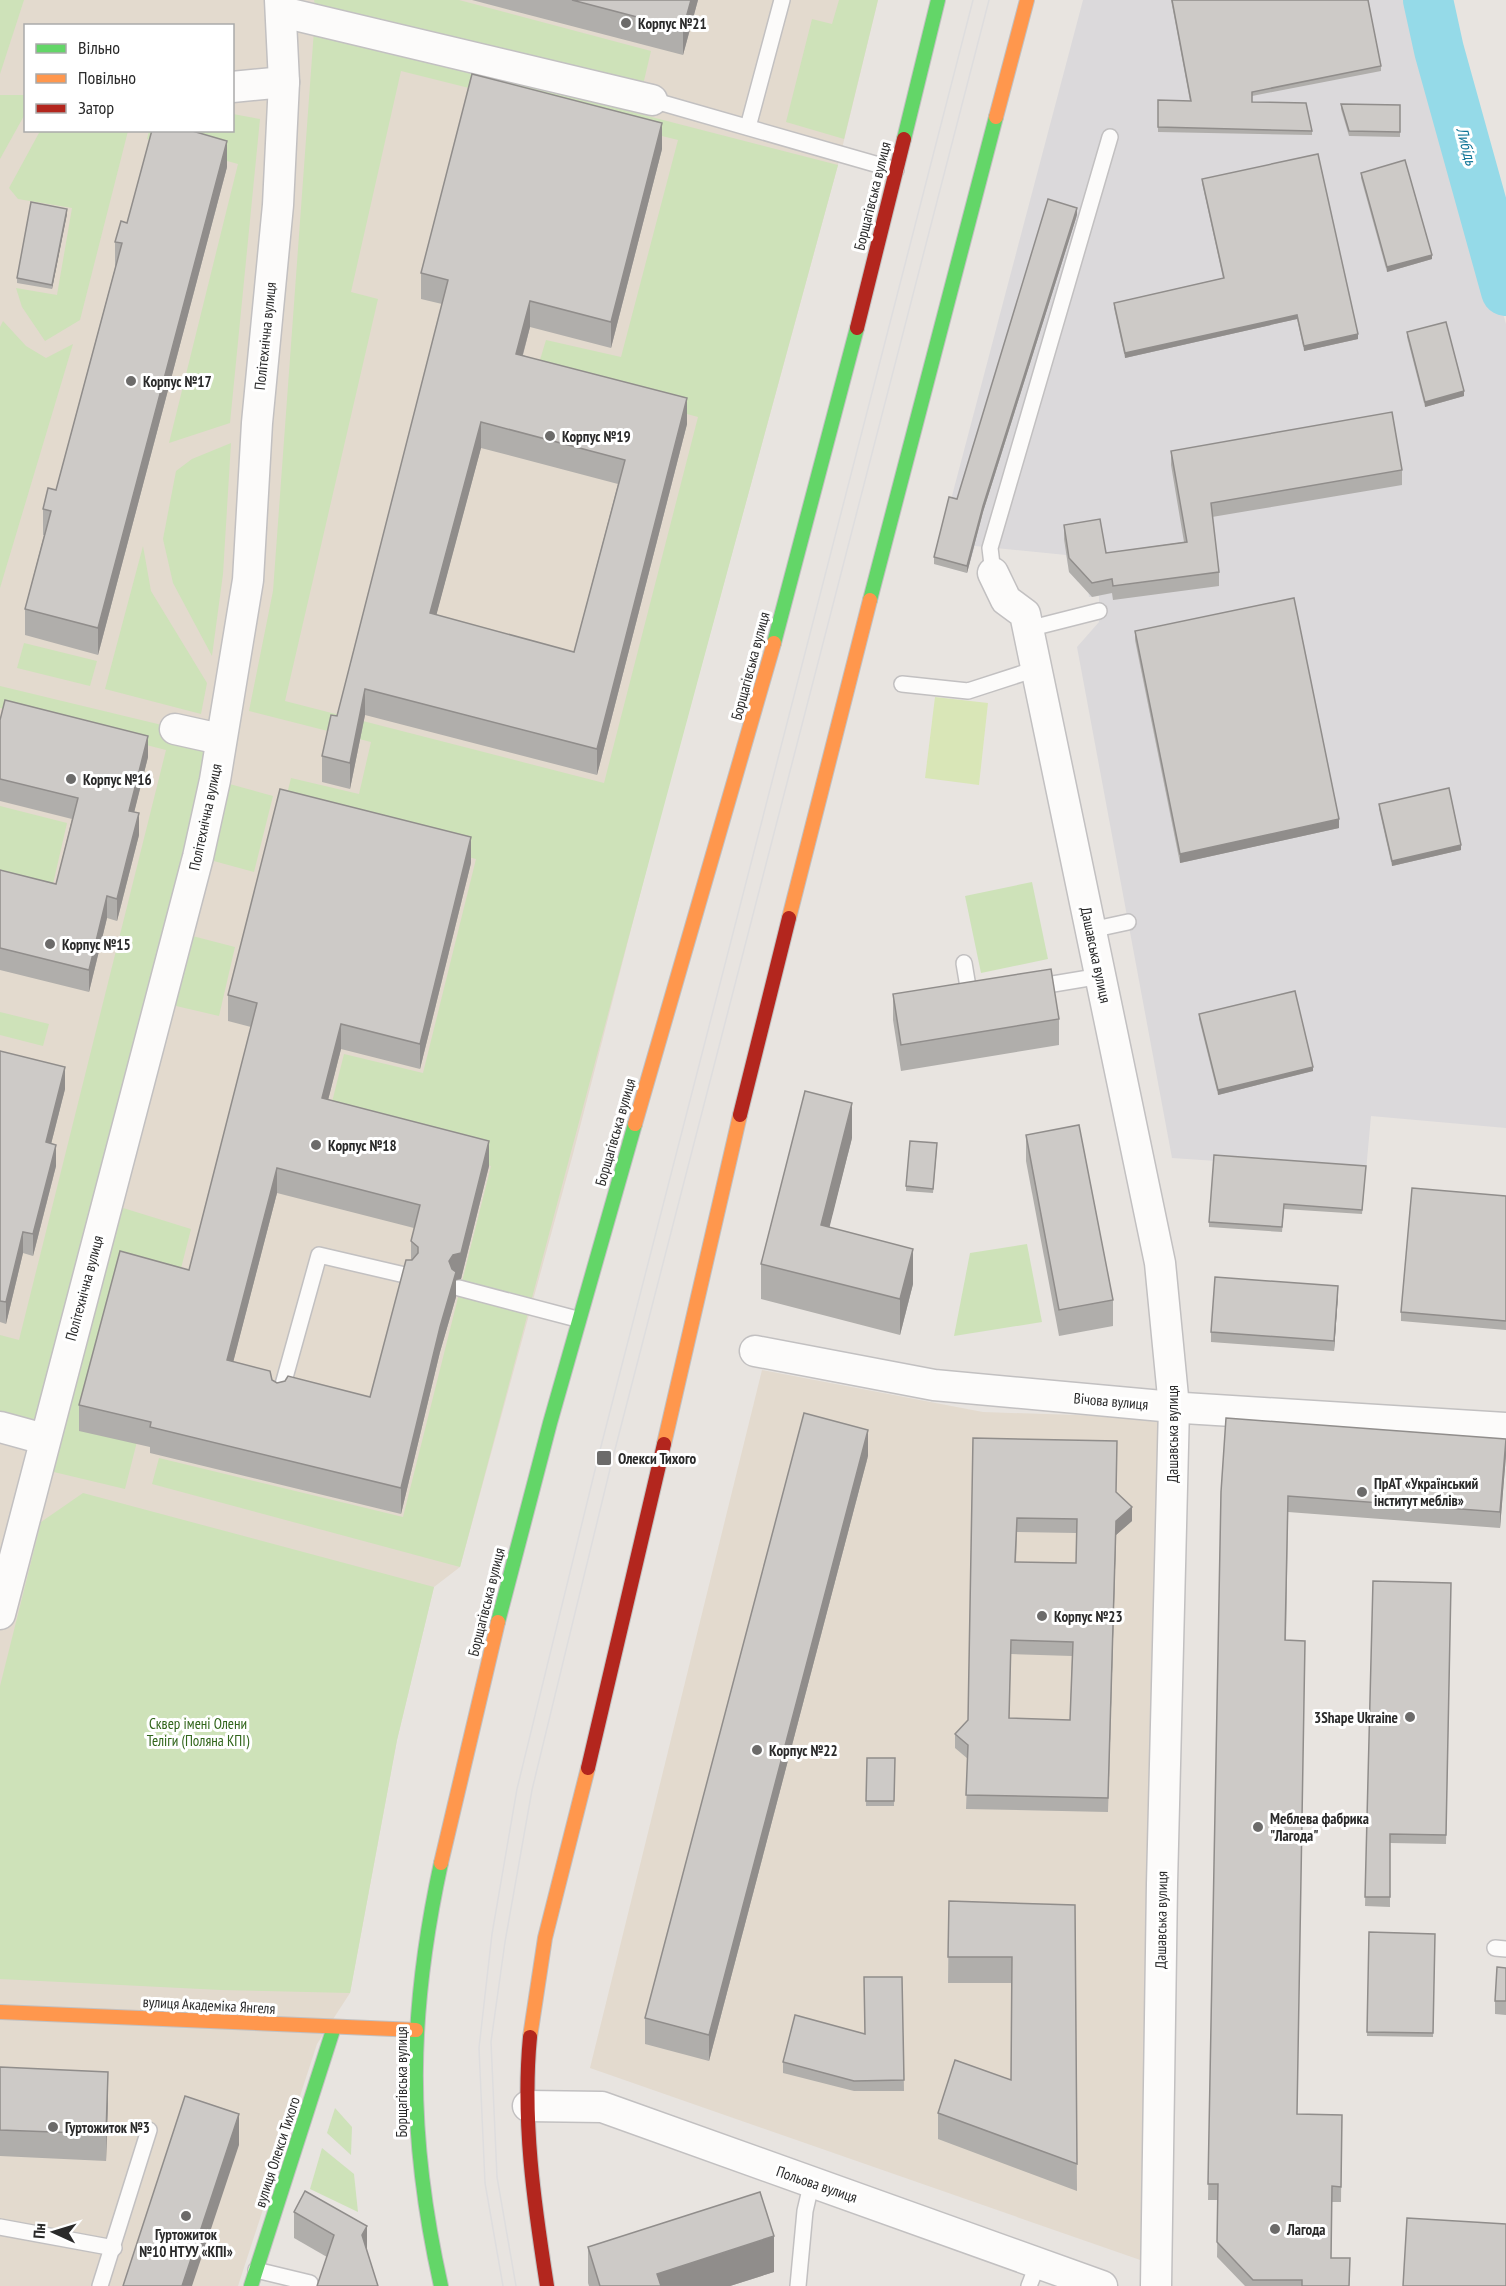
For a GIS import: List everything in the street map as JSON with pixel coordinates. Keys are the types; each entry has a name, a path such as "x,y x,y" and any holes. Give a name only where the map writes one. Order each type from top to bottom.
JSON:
{"main road":[{"name":"Борщагівська вулиця","path":"441,2286 424,2201 416,2121 416,2030 423,1953 435,1880 511,1572 577,1319 728,806 796,558 938,0"},
{"path":"547,2286 534,2201 528,2106 528,2056 536,1982 551,1910 609,1687 687,1337 804,848 1028,0"},
{"name":"вулиця Академіка Янгеля","path":"0,2012 416,2030"},
{"name":"вулиця Олекси Тихого","path":"251,2286 334,2028"}],"street":[{"name":"Політехнічна вулиця","path":"0,1614 198,857 215,780 248,580 256,423 278,205 284,82 281,6"},
{"path":"281,6 652,100"},
{"path":"234,87 284,82"},
{"name":"Дашавська вулиця","path":"993,573 1006,600 1025,614 1160,1263 1174,1407 1161,1896 1156,2286"},
{"path":"175,729 220,739"},
{"name":"Вічова вулиця","path":"755,1351 934,1386 1174,1407 1506,1428"},
{"path":"0,1426 45,1439"},
{"name":"Польова вулиця","path":"528,2106 602,2107 812,2181 1034,2275 1102,2286"}],"lane":[{"path":"748,127 782,0"},
{"path":"652,100 896,170"},
{"path":"993,573 990,548 1110,137"},
{"path":"1028,629 1099,611"},
{"path":"902,684 968,691 1036,669"},
{"path":"1091,930 1128,922"},
{"path":"963,963 970,999 992,995"},
{"path":"1015,991 1101,976"},
{"path":"279,1399 319,1254 409,1276"},
{"path":"459,1288 577,1319"},
{"path":"100,2286 114,2248 149,2130"},
{"path":"798,2286 805,2211 812,2181"},
{"path":"0,2227 114,2248"},
{"path":"256,2270 301,2280 310,2283 309,2286"}],"shaded area":[{"path":"0,0 878,0 838,165 658,825 573,1154 460,1567 434,1587 397,1740 350,1993 317,2044 238,2286 0,2286"},
{"path":"1083,0 1427,0 1486,253 1506,324 1506,1128 1371,1116 1366,1171 1172,1158 1077,647 1099,622 1099,596 1089,597 1087,581 1078,582 1069,572 1066,555 975,546 967,573 934,564"},
{"path":"762,1370 983,1412 1167,1418 1146,2262 590,2068"}],"green space":[{"path":"0,0 24,0 0,74"},
{"path":"314,0 459,0 651,51 643,85 315,5"},
{"path":"839,0 878,0 844,139 786,122 812,19 832,24"},
{"path":"314,30 838,165 460,1567 152,1484 159,1458 403,1517 491,1166 327,1122 344,1054 423,1073 476,859 283,810 291,778 359,794 371,742 249,711 273,591","holes":["401,71 678,140 621,357 546,340 536,373 698,417 604,783 285,701 378,299 351,292"]},
{"path":"0,95 24,95 24,116 0,159"},
{"path":"234,114 260,119 230,423 169,443 238,164 147,139 149,132 234,132"},
{"path":"39,132 128,132 80,320 45,341 22,307 16,288 57,295 72,208 18,199 9,188"},
{"path":"3,321 26,346 46,358 73,344 0,588 0,327"},
{"path":"231,443 223,574 212,656 173,583 163,539 176,471 192,459"},
{"path":"143,546 151,591 207,683 201,714 105,689"},
{"path":"24,643 97,661 90,686 17,668"},
{"path":"0,686 220,739 215,780 273,796 254,872 199,857 177,932 235,947 219,1016 159,1002 107,1203 191,1229 125,1489 37,1468 44,1439 0,1427 0,1335 19,1340 166,750 0,708"},
{"path":"935,697 988,703 979,785 925,778"},
{"path":"0,806 67,823 50,897 0,884"},
{"path":"1032,882 1048,959 981,973 965,896"},
{"path":"0,1012 49,1024 43,1046 0,1035"},
{"path":"1027,1244 1042,1322 954,1336 970,1253"},
{"name":"Сквер імені Олени Теліги (Поляна КПІ)","path":"83,1493 434,1587 397,1740 350,1993 221,1990 0,1979 0,1686 41,1522"},
{"path":"335,2108 352,2127 351,2155 327,2133"},
{"path":"322,2148 354,2174 358,2212 310,2189"}],"building":[{"path":"572,0 691,0 683,29"},
{"path":"1172,0 1368,0 1381,66 1252,92 1252,102 1306,103 1312,131 1158,127 1158,100 1191,101"},
{"name":"Корпус №19","path":"472,74 662,123 611,322 530,301 516,354 687,398 597,749 365,689 350,763 322,756 331,715 337,716 448,280 421,273","holes":["481,422 625,460 574,652 430,613"]},
{"path":"1341,104 1400,105 1400,132 1349,131"},
{"name":"Корпус №17","path":"151,132 196,132 227,141 98,628 25,609 51,511 43,509 48,488 56,490 122,243 115,242 121,221 127,223"},
{"path":"1318,154 1358,334 1304,346 1297,315 1125,353 1114,303 1224,278 1202,179"},
{"path":"1405,160 1432,255 1387,267 1361,173"},
{"path":"1048,199 1077,208 983,506 967,566 934,557 949,497 957,499"},
{"path":"31,202 67,209 52,285 17,278"},
{"path":"1446,322 1464,391 1425,402 1407,332"},
{"path":"1392,412 1402,470 1211,503 1219,572 1113,586 1112,579 1092,583 1069,558 1064,525 1100,519 1106,553 1187,542 1171,451"},
{"path":"1294,598 1339,819 1180,854 1135,631"},
{"path":"5,700 148,736 129,811 139,813 117,899 107,896 89,970 0,948 0,870 56,884 78,798 0,779 0,720"},
{"path":"1449,788 1461,845 1392,861 1379,804"},
{"name":"Корпус №18","path":"280,789 471,837 420,1044 341,1024 322,1098 489,1141 461,1253 453,1255 449,1261 456,1272 440,1327 401,1488 150,1427 151,1422 79,1405 120,1251 189,1270 257,1003 228,995","holes":["277,1168 420,1205 411,1241 418,1247 418,1253 412,1260 406,1260 370,1397 288,1376 285,1381 277,1383 272,1380 270,1371 227,1360"]},
{"path":"1051,969 1059,1019 901,1045 893,994"},
{"path":"1295,991 1313,1067 1218,1090 1199,1014"},
{"path":"0,1051 65,1067 46,1142 56,1145 33,1234 23,1232 6,1302 0,1301"},
{"path":"805,1091 852,1103 821,1225 913,1249 900,1299 761,1264"},
{"path":"1079,1125 1113,1300 1059,1310 1026,1135"},
{"path":"910,1141 937,1143 933,1189 906,1186"},
{"path":"1214,1155 1366,1166 1362,1210 1284,1204 1282,1227 1209,1222"},
{"path":"1412,1188 1506,1196 1506,1321 1401,1312"},
{"path":"1215,1277 1338,1286 1334,1341 1211,1332"},
{"name":"Корпус №22","path":"804,1413 868,1430 709,2035 645,2018"},
{"name":"Меблева фабрика \"Лагода\"","path":"1226,1418 1506,1439 1500,1512 1288,1496 1285,1640 1305,1641 1297,2114 1342,2115 1341,2187 1332,2186 1331,2258 1350,2258 1349,2286 1302,2286 1302,2280 1253,2280 1217,2242 1218,2184 1208,2184 1221,1492"},
{"name":"Корпус №23","path":"973,1438 1117,1441 1116,1492 1132,1507 1116,1521 1108,1798 966,1795 968,1745 955,1734 968,1720","holes":["1017,1518 1077,1519 1076,1563 1015,1562","1011,1640 1073,1642 1070,1720 1009,1718"]},
{"name":"3Shape Ukraine","path":"1373,1581 1451,1583 1446,1835 1390,1834 1390,1897 1365,1897"},
{"path":"867,1758 895,1758 894,1801 866,1801"},
{"path":"949,1901 1075,1905 1077,2164 938,2113 955,2060 1011,2080 1012,1957 948,1957"},
{"path":"1369,1932 1435,1934 1433,2033 1367,2032"},
{"path":"1497,1967 1506,1968 1506,2001 1495,2001"},
{"path":"864,1977 902,1977 904,2080 854,2081 783,2062 795,2015 865,2034"},
{"path":"0,2067 108,2072 106,2134 0,2130"},
{"name":"Гуртожиток №10 НТУУ «КПІ»","path":"185,2096 239,2114 182,2286 123,2286"},
{"path":"305,2191 367,2226 362,2235 378,2286 317,2286 334,2235 294,2212"},
{"path":"760,2192 774,2236 657,2274 661,2286 600,2286 588,2247"},
{"path":"1407,2218 1506,2224 1506,2286 1403,2286"}],"waterway":[{"name":"Либідь","path":"1428,0 1439,50 1506,291"}],"tram line":[{"path":"503,2286 485,2183 479,2048 492,1934 517,1789 597,1462 973,0"},
{"path":"516,2286 497,2177 491,2042 505,1942 532,1790 611,1465 989,0"}],"traffic: fast":[{"path":"904,139 938,0"},
{"path":"870,600 996,117"},
{"path":"774,643 857,328"},
{"path":"498,1622 550,1423 635,1124"},
{"path":"441,1863 422,1972 416,2074 417,2125 422,2177 441,2286"},
{"path":"251,2286 334,2027"}],"traffic: slow":[{"path":"996,117 1027,0"},
{"path":"789,918 870,600"},
{"path":"635,1124 774,643"},
{"path":"664,1444 740,1115"},
{"path":"441,1863 498,1622"},
{"path":"530,2037 545,1938 588,1768"},
{"path":"0,2012 416,2030"}],"traffic: jam":[{"path":"857,328 904,139"},
{"path":"740,1115 789,918"},
{"path":"588,1768 664,1444"},
{"path":"530,2037 528,2130 547,2286"}],"place":[{"name":"Корпус №21","path":"626,23"},
{"name":"Корпус №17","path":"131,381"},
{"name":"Корпус №19","path":"550,436"},
{"name":"Корпус №16","path":"71,779"},
{"name":"Корпус №15","path":"50,944"},
{"name":"Корпус №18","path":"316,1145"},
{"name":"Олекси Тихого","path":"604,1458"},
{"name":"ПрАТ «Український інститут меблів»","path":"1362,1492"},
{"name":"Корпус №23","path":"1042,1616"},
{"name":"3Shape Ukraine","path":"1410,1717"},
{"name":"Корпус №22","path":"757,1750"},
{"name":"Меблева фабрика \"Лагода\"","path":"1258,1827"},
{"name":"Гуртожиток №3","path":"53,2127"},
{"name":"Гуртожиток №10 НТУУ «КПІ»","path":"186,2216"},
{"name":"Лагода","path":"1275,2229"}]}
